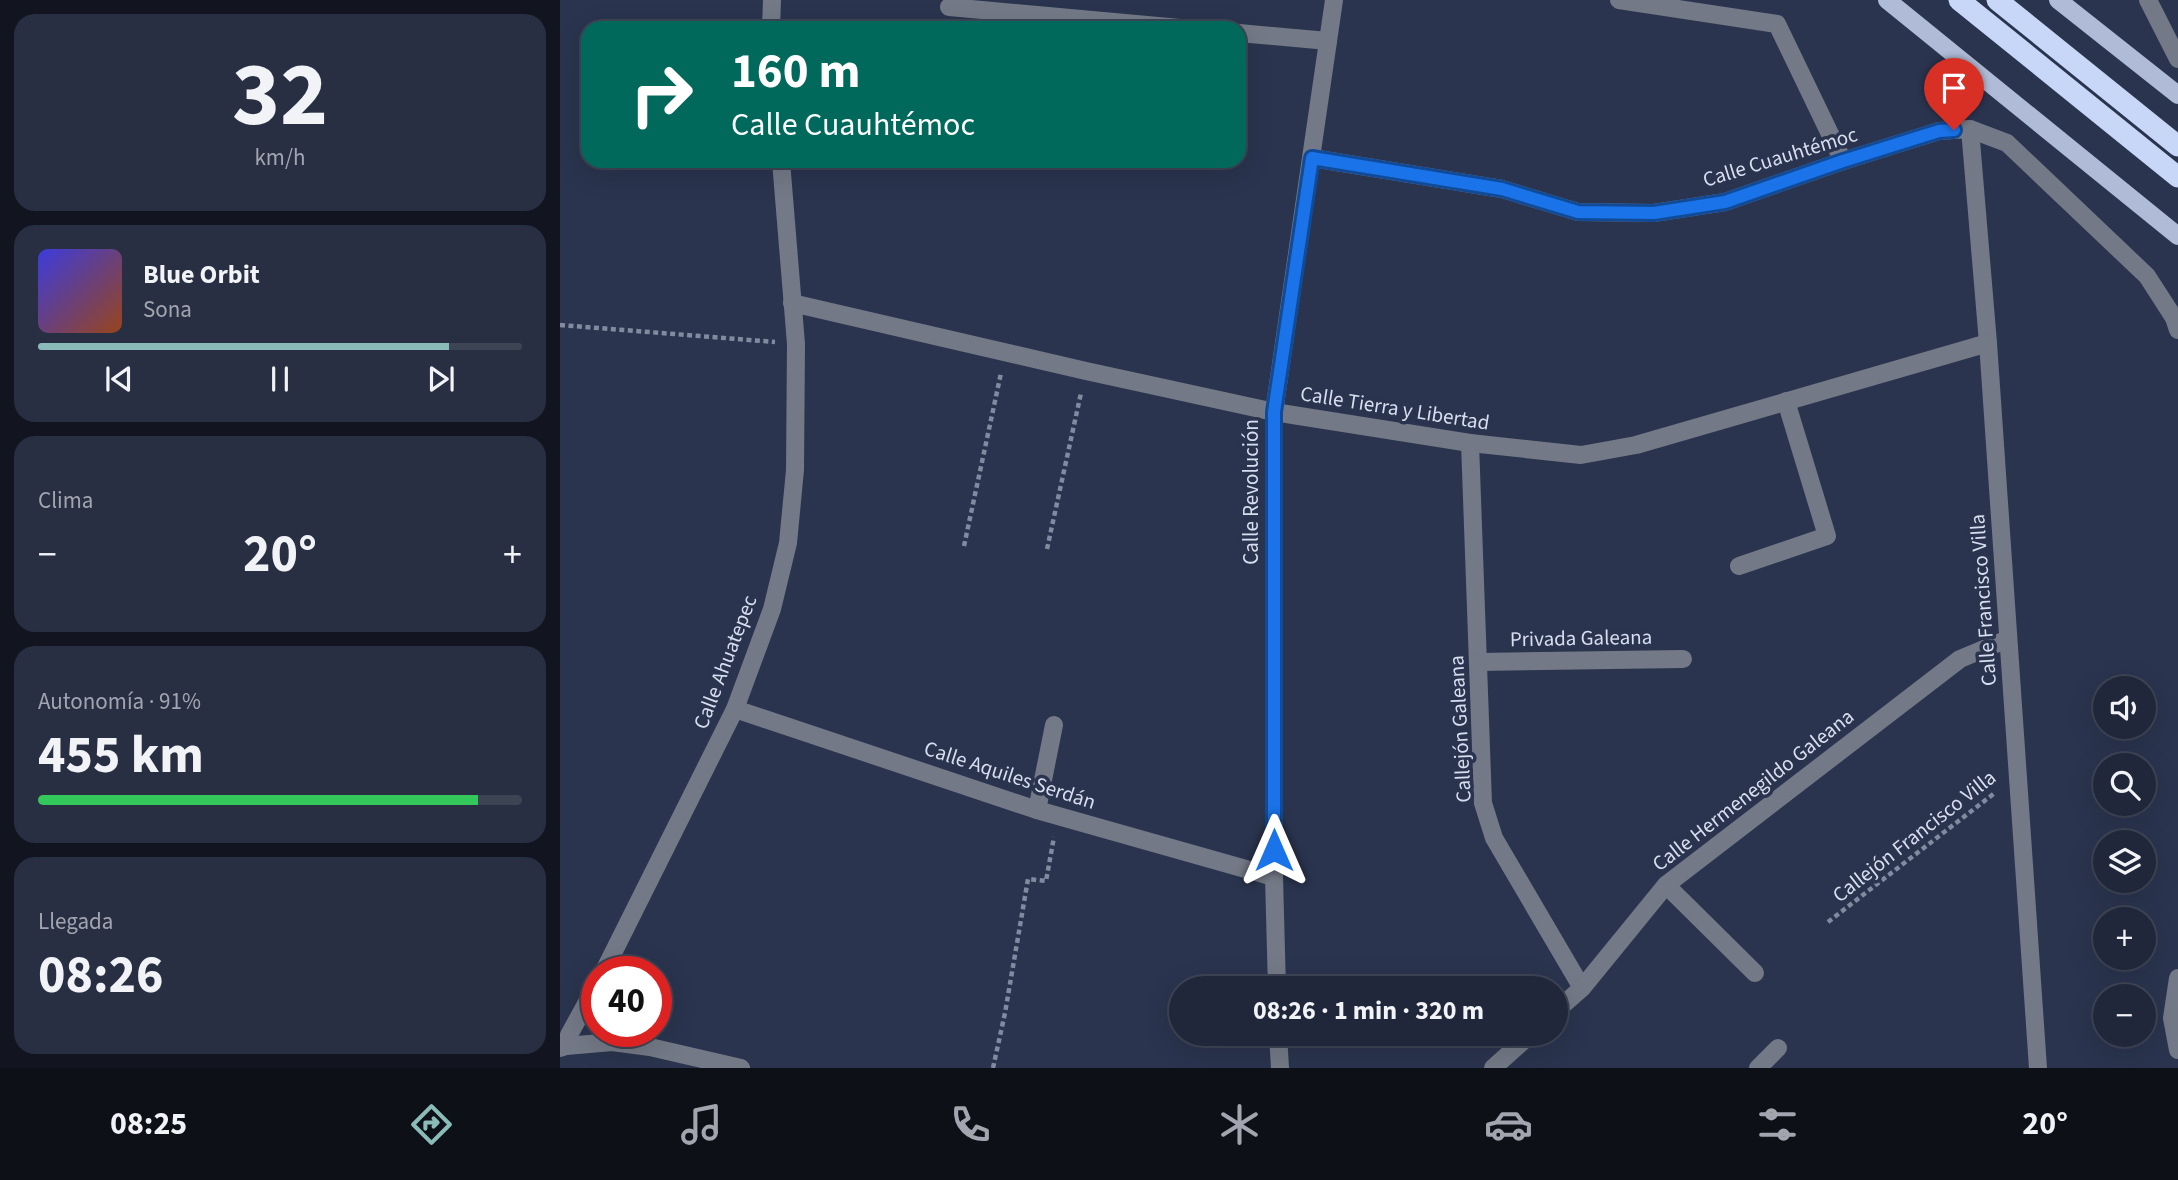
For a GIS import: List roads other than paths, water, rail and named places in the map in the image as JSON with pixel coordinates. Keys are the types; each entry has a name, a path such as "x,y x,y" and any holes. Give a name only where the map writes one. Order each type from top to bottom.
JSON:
{"highway":[{"path":"1959,0 2178,177"},
{"path":"1997,0 2178,146"}],"main road":[{"path":"1888,0 2178,236"},
{"path":"2058,0 2178,95"}],"street":[{"path":"771,21 772,0"},
{"name":"Calle Revolución","path":"1277,976 1273,877 1274,412 1334,0"},
{"path":"1619,0 1777,24 1843,161"},
{"path":"2148,0 2178,59"},
{"path":"949,7 1000,6 1123,21"},
{"path":"1246,34 1328,41"},
{"name":"Calle Cuauhtémoc","path":"1312,158 1502,189 1578,212 1642,213 1725,202 1939,131 1970,129 2007,143 2147,276 2174,318 2178,330"},
{"name":"Calle Francisco Villa","path":"1970,129 1988,343 2038,1068"},
{"name":"Calle Ahuatepec","path":"612,956 735,709 772,609 788,542 795,470 796,344 781,168"},
{"name":"Calle Tierra y Libertad","path":"792,303 1274,412 1470,443 1581,455 1636,445 1988,343"},
{"path":"1739,566 1827,536 1786,401"},
{"name":"Callejón Galeana","path":"1470,443 1483,803 1494,838 1582,988"},
{"name":"Calle Hermenegildo Galeana","path":"1568,1001 1582,988 1666,885 1961,659 2008,639"},
{"name":"Privada Galeana","path":"1479,662 1683,659"},
{"name":"Calle Aquiles Serdán","path":"735,709 1037,810 1273,877"},
{"path":"1037,810 1054,725"},
{"path":"1666,885 1755,973"},
{"path":"2178,978 2172,1018 2178,1050"},
{"path":"581,1010 564,1038 650,1047 741,1068"},
{"path":"1279,1046 1280,1068"},
{"path":"1493,1068 1518,1046"},
{"path":"1758,1068 1778,1048"}]}
